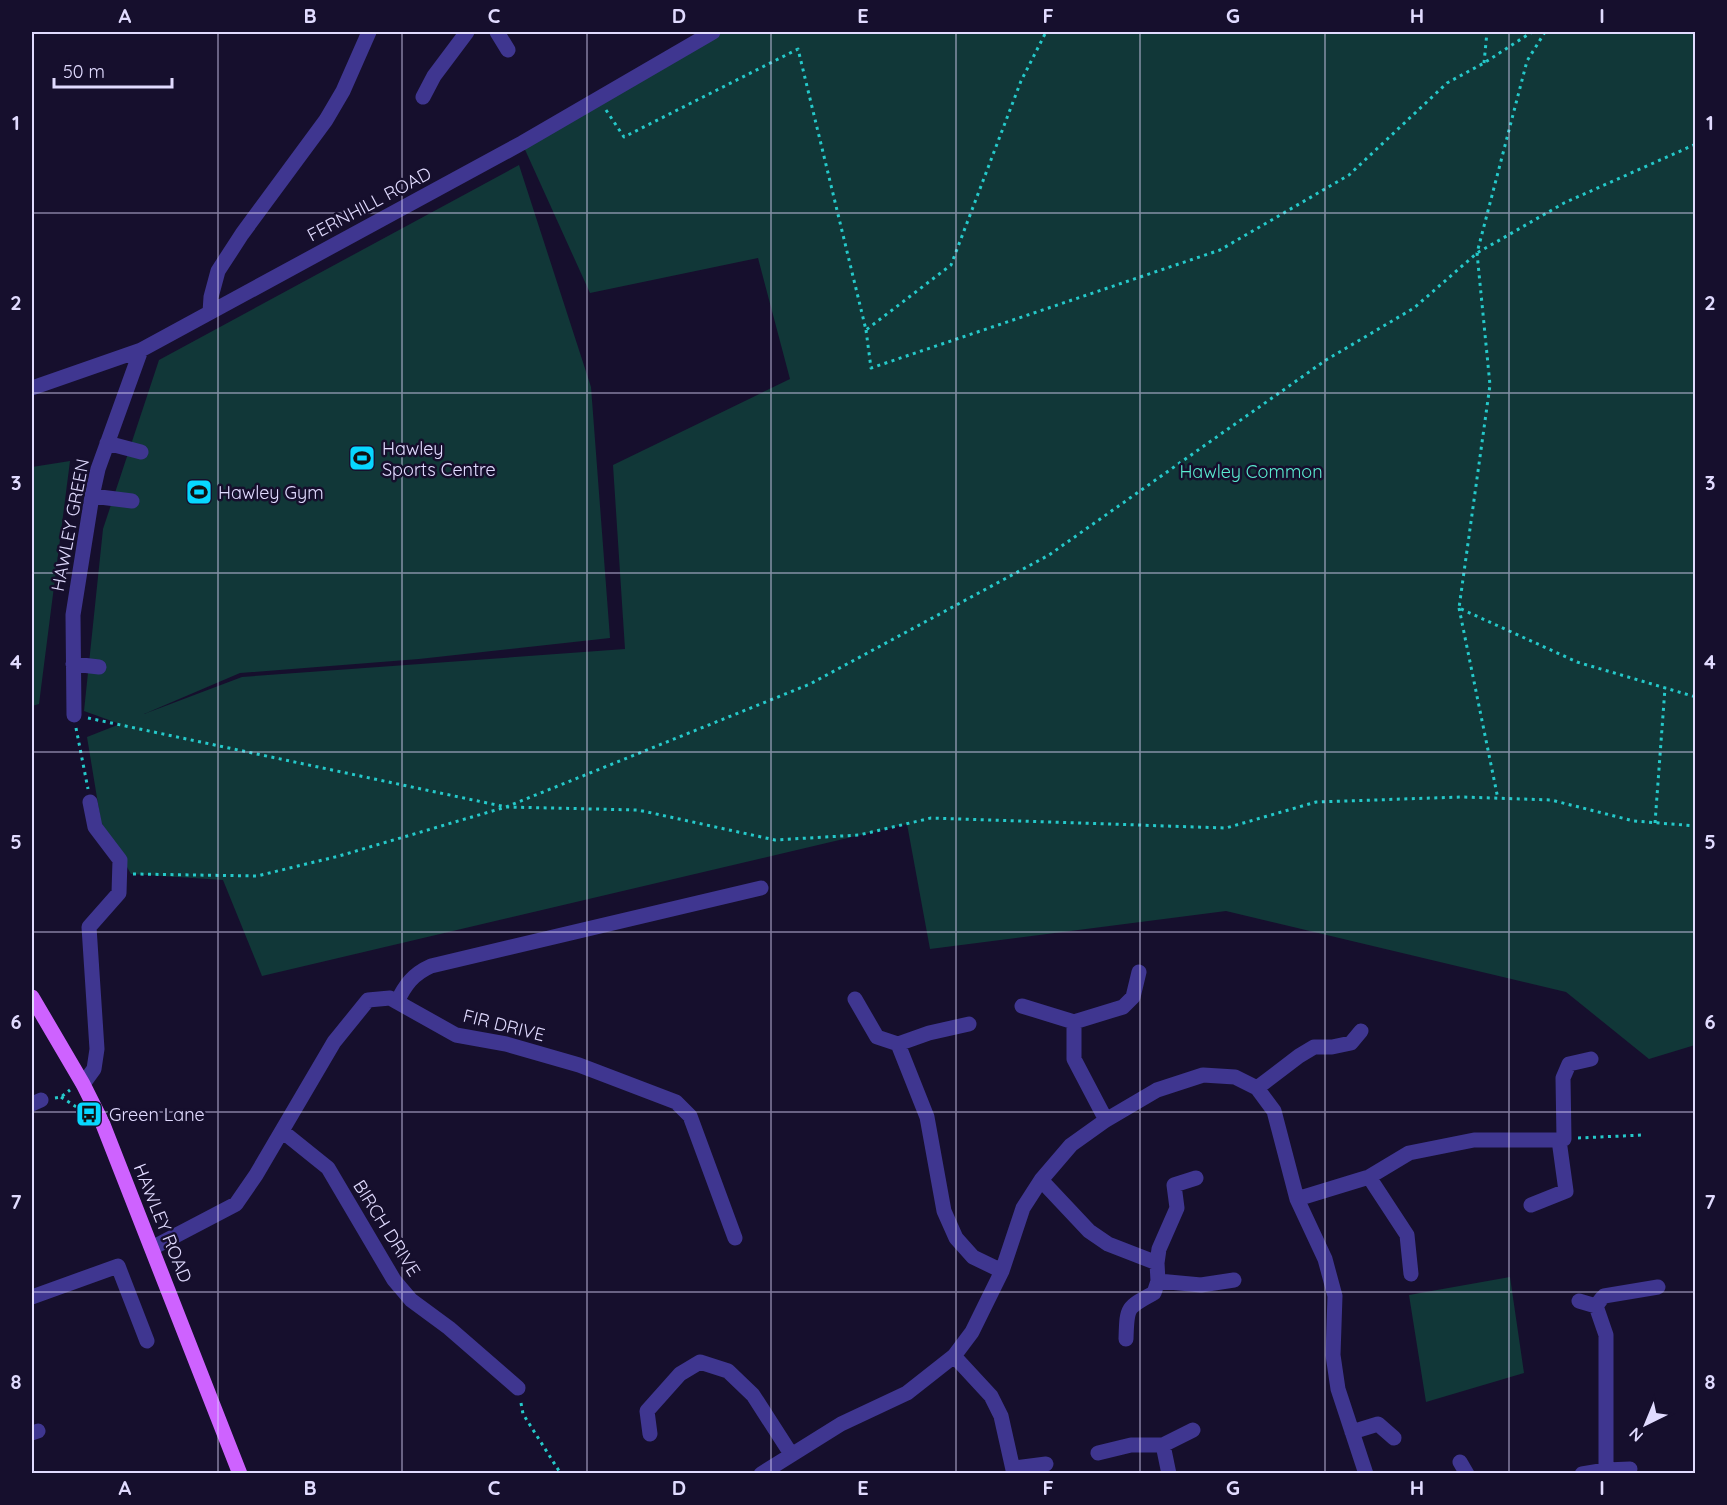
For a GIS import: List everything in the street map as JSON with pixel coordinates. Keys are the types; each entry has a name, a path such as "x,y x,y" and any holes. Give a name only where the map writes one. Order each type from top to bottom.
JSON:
{"main road":[{"name":"HAWLEY ROAD","path":"32,997 83,1084 102,1122 240,1473"}],"street":[{"path":"210,312 211,297 218,271 242,234 326,120 343,92 369,32"},
{"path":"423,98 434,76 466,32"},
{"path":"497,32 508,50"},
{"name":"FERNHILL ROAD","path":"32,388 141,350 522,143 713,32"},
{"name":"HAWLEY GREEN","path":"74,715 73,615 92,496 98,469 141,350"},
{"path":"107,443 141,452"},
{"path":"92,496 132,501"},
{"path":"74,664 99,667"},
{"path":"83,1084 94,1069 97,1048 89,927 119,893 120,877 120,860 95,826 90,802"},
{"path":"397,1002 410,980 418,972 431,966 760,888"},
{"path":"1022,1006 1074,1022 1123,1007 1133,996 1138,972"},
{"name":"FIR DRIVE","path":"152,1248 236,1204 334,1042 368,1000 390,998 456,1035 506,1044 579,1065 676,1102 690,1116 735,1238"},
{"path":"855,999 877,1037 898,1044 930,1033 969,1024"},
{"path":"1074,1022 1074,1059 1106,1120"},
{"path":"1257,1088 1314,1047 1351,1044 1361,1031"},
{"path":"898,1044 927,1117 944,1211 956,1238 973,1257 1002,1271"},
{"path":"1531,1205 1566,1191 1562,1140 1563,1078 1569,1065 1591,1059"},
{"path":"761,1473 841,1424 907,1393 954,1356 972,1332 1002,1271 1023,1208 1041,1180 1071,1145 1106,1120 1157,1090 1203,1075 1235,1077 1257,1088 1274,1112 1297,1199 1325,1258 1335,1296 1333,1355 1338,1389 1366,1473"},
{"name":"BIRCH DRIVE","path":"282,1131 328,1168 394,1280 411,1300 450,1328 518,1388"},
{"path":"1297,1199 1369,1177 1409,1153 1474,1140 1562,1140"},
{"path":"1369,1177 1407,1235 1412,1274"},
{"path":"1126,1339 1127,1313 1133,1305 1154,1293 1158,1281 1159,1249 1177,1208 1174,1185 1196,1178"},
{"path":"1041,1180 1089,1231 1108,1244 1157,1263"},
{"path":"32,1297 118,1266 147,1341"},
{"path":"1158,1281 1201,1285 1234,1280"},
{"path":"1579,1301 1658,1287"},
{"path":"1604,1296 1606,1470"},
{"path":"954,1356 991,1396 1001,1416 1014,1471 1046,1464"},
{"path":"650,1434 647,1411 680,1374 700,1362 728,1371 753,1395 791,1454"},
{"path":"1352,1432 1378,1424 1394,1438"},
{"path":"1098,1453 1131,1445 1164,1445 1193,1430"},
{"path":"1164,1445 1169,1473"},
{"path":"1581,1473 1630,1469"}],"path":[{"path":"866,330 951,266 1021,81 1046,32"},
{"path":"1484,63 1487,32"},
{"path":"599,98 624,137 798,49 866,330 871,368 1220,250 1349,175 1447,83 1484,63 1532,32"},
{"path":"1498,799 1460,608 1490,386 1477,253 1527,61 1545,32"},
{"path":"120,877 131,874 257,876 339,856 506,807 810,684 1049,555 1326,360 1414,308 1477,253 1564,203 1695,144"},
{"path":"1460,608 1577,662 1695,697"},
{"path":"1655,823 1665,688"},
{"path":"90,802 74,715 506,807 638,810 776,840 859,835 931,818 1226,828 1316,802 1461,797 1551,800 1634,822 1695,826"},
{"path":"61,1097 85,1112"},
{"path":"1562,1140 1643,1135"},
{"path":"518,1388 523,1414 561,1473"}],"green space":[{"name":"Hawley Common","path":"711,32 1695,32 1695,1045 1649,1059 1566,992 1226,911 930,949 907,824 262,976 223,880 131,874 101,822 87,737 120,724 84,711 103,529 159,360 519,165 591,387 610,638 419,659 240,673 144,714 242,677 625,649 613,465 790,379 758,258 590,293 522,143"},
{"path":"70,461 39,704 32,706 32,467"},
{"path":"1510,1277 1524,1373 1426,1402 1409,1295"}],"place":[{"name":"Hawley Sports Centre","path":"362,458"},
{"name":"Hawley Gym","path":"199,492"},
{"name":"Green Lane","path":"89,1114"}]}
